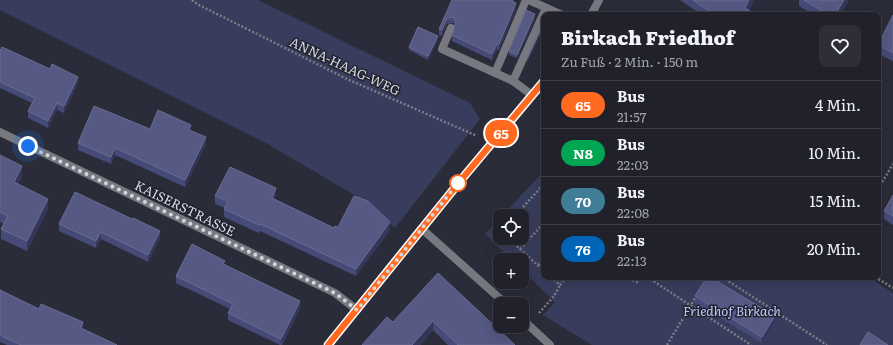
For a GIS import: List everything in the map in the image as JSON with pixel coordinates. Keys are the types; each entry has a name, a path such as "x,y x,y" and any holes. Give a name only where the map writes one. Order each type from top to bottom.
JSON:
{"street":[{"path":"495,72 528,0 555,12"},
{"path":"593,12 599,0"},
{"path":"544,12 546,8"},
{"path":"513,81 541,19"},
{"path":"451,28 442,49 513,81 532,95"},
{"path":"328,345 541,84"},
{"name":"KAISERSTRASSE","path":"0,132 335,293 357,310"},
{"path":"422,229 498,297"},
{"path":"529,326 550,345"}],"path":[{"name":"ANNA-HAAG-WEG","path":"192,0 197,4 347,80 492,143"},
{"path":"881,184 893,164"},
{"path":"521,209 541,187"},
{"path":"520,249 541,226"},
{"path":"516,245 541,268"},
{"path":"538,265 541,262"},
{"path":"554,280 560,285"},
{"path":"529,318 554,296 564,280"},
{"path":"651,280 751,345"},
{"path":"727,280 827,345"},
{"path":"880,280 893,288"},
{"path":"667,345 700,289"}],"green space":[{"path":"0,0 258,0 470,103 480,119 395,228 361,199 266,143 0,10"},
{"name":"Friedhof Birkach","path":"541,174 541,280 873,280 893,293 893,345 592,345 543,315 555,302 529,277 529,253 505,253 496,245 529,245 529,209 509,209"},
{"name":"Friedhof Birkach","path":"493,225 493,242 485,234"}],"building":[{"path":"452,0 513,0 512,1 516,3 499,44 497,44 492,54 452,35 456,22 454,17 447,18 442,30 439,29"},
{"path":"693,0 749,0 745,8 752,12 711,12"},
{"path":"804,0 844,0 837,12 824,12"},
{"path":"526,10 535,14 517,55 509,51"},
{"path":"893,15 893,53 881,47 881,39"},
{"path":"418,27 438,36 428,56 409,47"},
{"path":"2,47 50,69 52,64 78,77 64,106 57,103 48,121 28,111 35,98 0,82 0,51"},
{"path":"94,106 150,129 158,110 191,125 189,130 206,137 185,180 115,148 111,157 78,143"},
{"path":"0,155 22,166 14,182 48,199 27,241 1,229 8,216 0,212"},
{"path":"230,167 276,188 272,198 334,228 335,226 338,227 354,196 368,201 390,222 356,269 260,224 259,225 224,209 228,201 215,196"},
{"path":"75,192 160,231 148,255 101,232 96,241 59,224"},
{"path":"893,195 893,216 884,211"},
{"path":"192,244 225,261 223,264 300,301 281,339 228,313 233,304 176,276"},
{"path":"438,273 493,324 493,333 502,333 515,345 458,345 433,321 412,345 362,345 387,317 393,322"},
{"path":"705,280 715,280 775,316 762,337 695,296"},
{"path":"0,290 39,309 41,304 83,322 81,328 117,345 21,345 0,335"},
{"path":"868,332 888,345 860,345"}],"bus line":[{"name":"65","path":"328,345 466,174 541,85"}],"route":[{"path":"28,146 335,293 357,310 458,183"}]}
